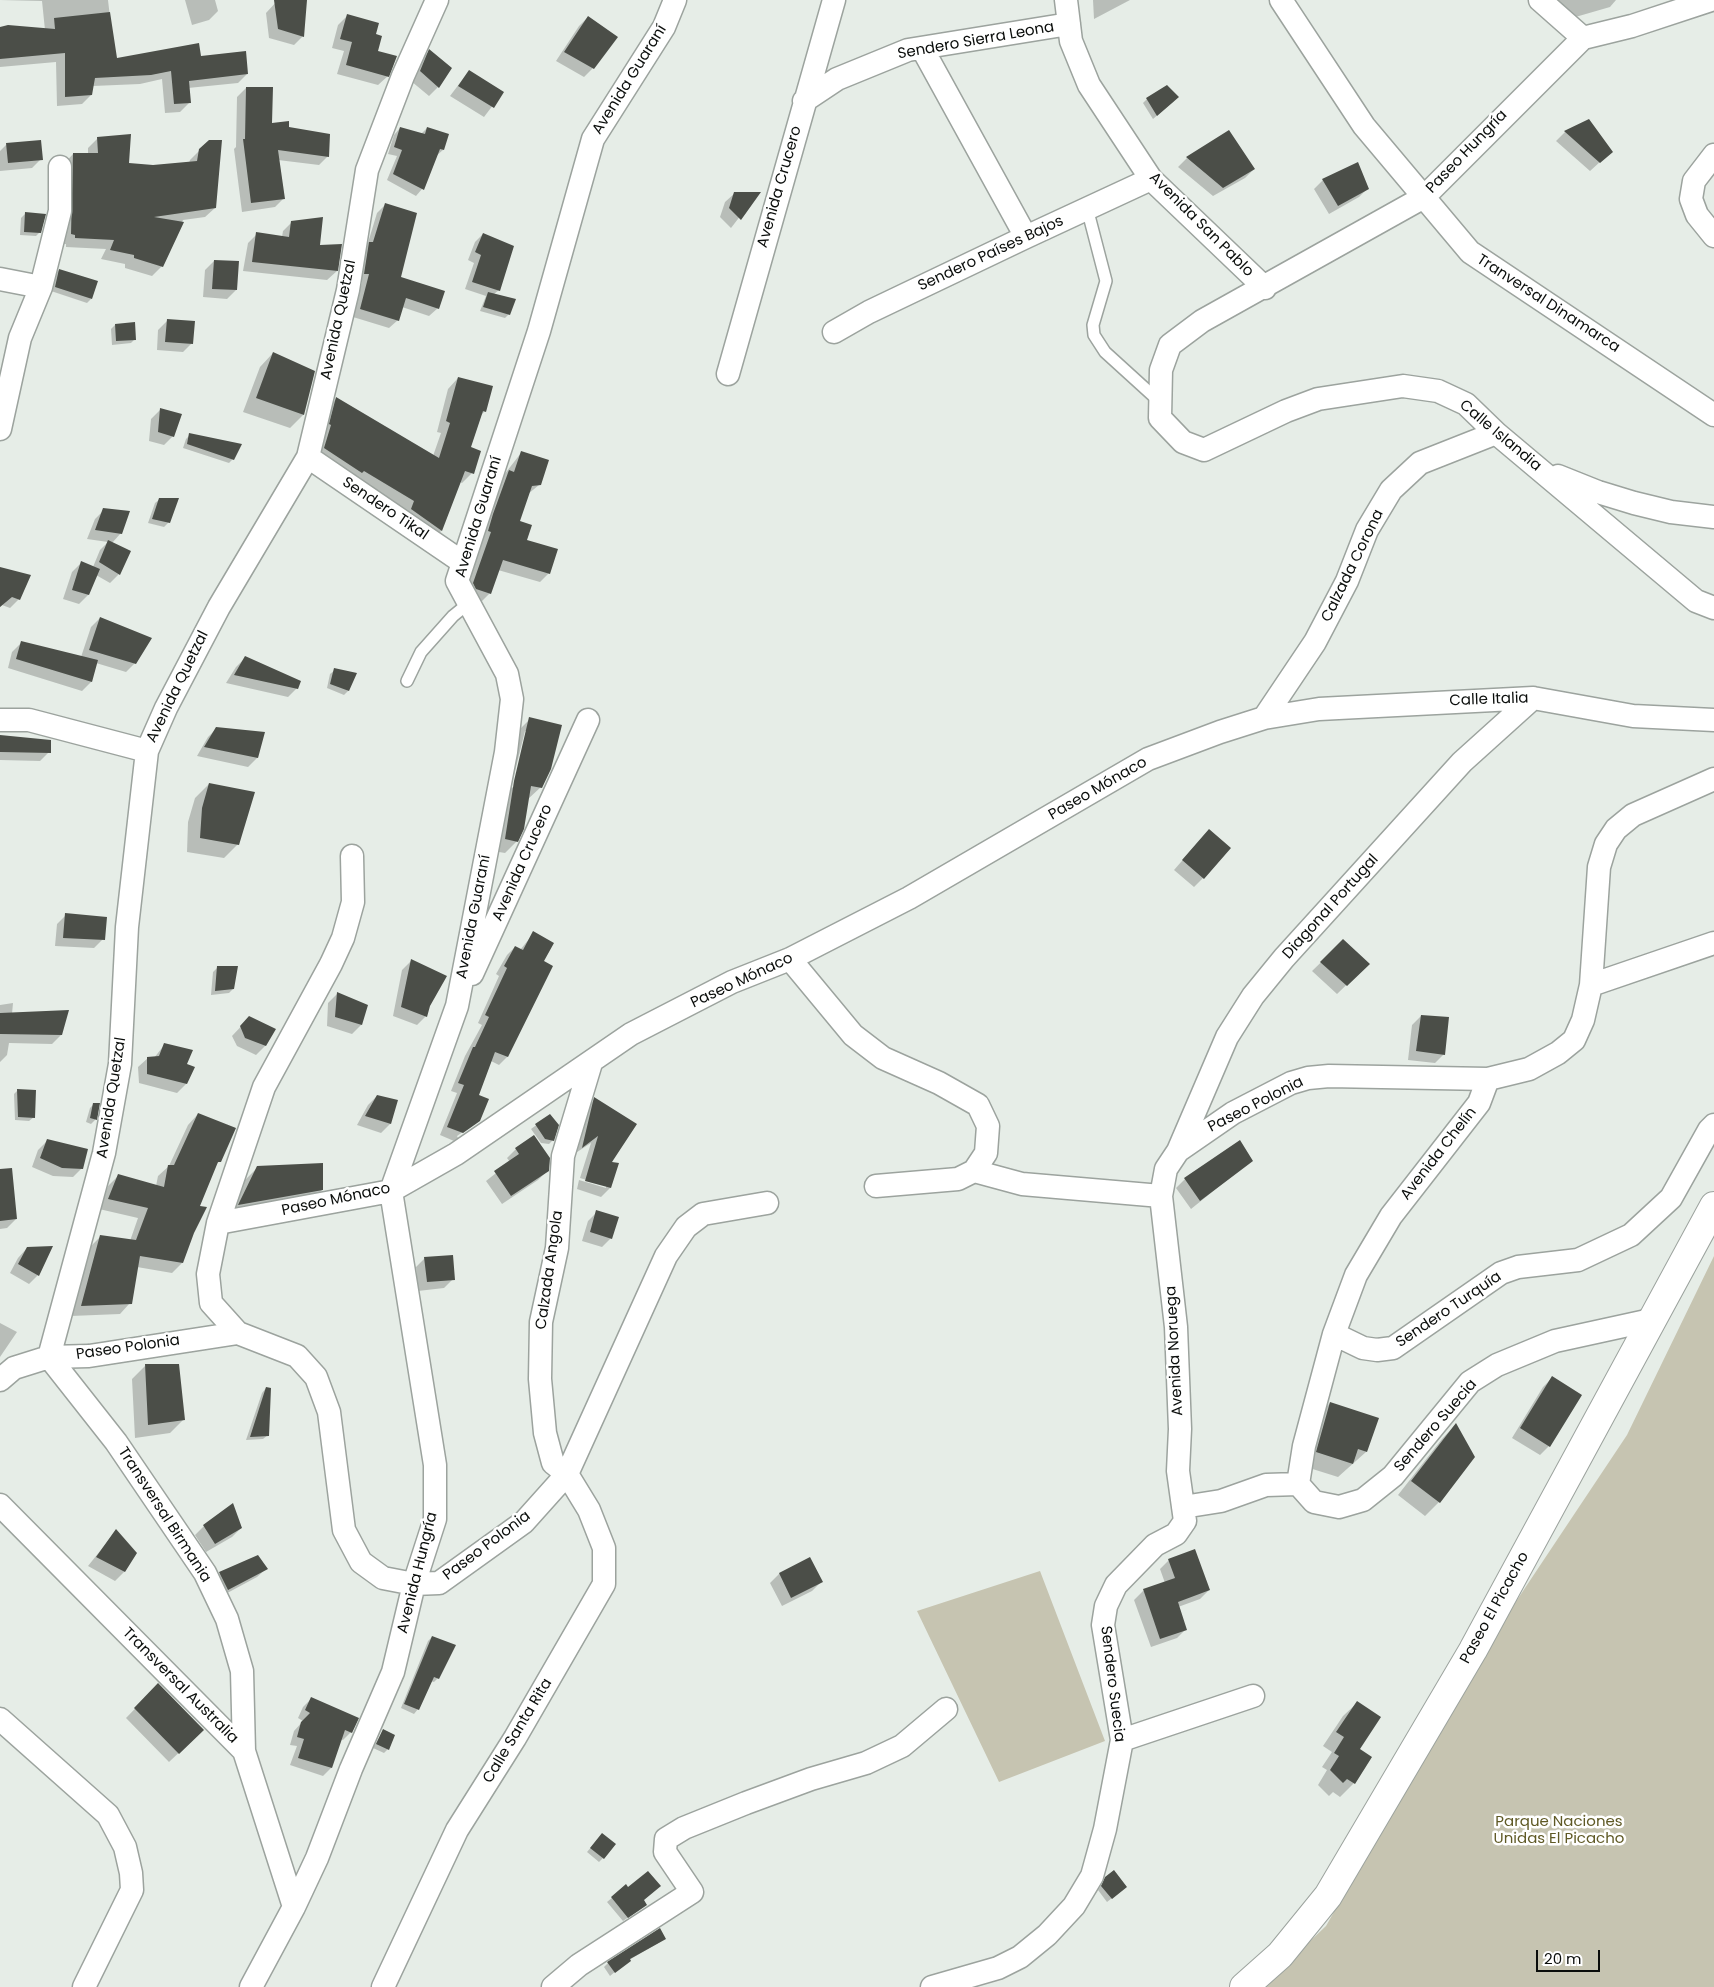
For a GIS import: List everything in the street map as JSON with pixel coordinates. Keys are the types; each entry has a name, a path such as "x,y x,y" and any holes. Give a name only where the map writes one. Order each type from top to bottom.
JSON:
{"street":[{"name":"Avenida Guaraní","path":"391,1191 457,1006 506,752 512,699 507,674 457,582 539,331 593,139 664,27 675,0"},
{"name":"Avenida Crucero","path":"728,374 834,0"},
{"name":"Avenida San Pablo","path":"1066,0 1071,41 1089,85 1151,179 1264,288"},
{"name":"Tranversal Dinamarca","path":"1281,0 1364,126 1470,252 1714,414"},
{"path":"1540,0 1583,38 1632,26 1711,0"},
{"name":"Avenida Quetzal","path":"48,1357 104,1153 120,1064 127,927 147,751 166,708 219,607 308,457 348,290 367,170 432,4"},
{"name":"Sendero Sierra Leona","path":"804,101 837,79 900,53 1069,24"},
{"name":"Paseo Hungría","path":"1170,345 1202,321 1424,197 1583,38"},
{"path":"922,48 1026,237"},
{"path":"1714,155 1694,181 1691,199 1697,215 1714,236"},
{"path":"0,429 20,338 41,287 60,211 60,167"},
{"name":"Sendero Países Bajos","path":"834,332 869,312 1151,179"},
{"path":"0,279 41,287"},
{"name":"Calle Islandia","path":"1170,345 1160,370 1160,418 1183,442 1204,450 1286,411 1318,399 1403,386 1438,391 1466,404 1496,433 1696,601 1714,608"},
{"name":"Calzada Corona","path":"1264,718 1315,642 1347,581 1367,530 1391,490 1420,463 1496,433"},
{"name":"Sendero Tikal","path":"308,457 462,562"},
{"path":"1537,467 1598,492 1634,503 1672,512 1714,517"},
{"name":"Calle Italia","path":"1264,718 1328,709 1533,698 1633,716 1714,720"},
{"name":"Diagonal Portugal","path":"1178,1151 1227,1037 1253,996 1284,958 1462,762 1533,698"},
{"name":"Paseo Mónaco","path":"218,1222 391,1191 456,1154 631,1034 732,982 790,959 909,898 1148,759 1264,718"},
{"path":"0,720 29,720 147,751"},
{"name":"Avenida Crucero","path":"457,1006 588,720"},
{"path":"1488,1079 1529,1069 1558,1053 1574,1040 1583,1020 1591,985 1599,867 1606,844 1616,829 1633,815 1714,779"},
{"path":"238,1333 211,1303 208,1274 218,1222 264,1087 331,964 343,938 353,902 352,856"},
{"path":"1591,985 1714,943"},
{"path":"790,959 853,1035 883,1058 939,1083 978,1105 988,1126 986,1153 974,1171 958,1179 876,1186"},
{"name":"Calzada Angola","path":"567,1474 553,1464 546,1433 540,1379 541,1322 557,1248 563,1156 591,1063"},
{"name":"Paseo Polonia","path":"1161,1196 1166,1169 1178,1151 1234,1113 1291,1083 1308,1078 1349,1076 1488,1079"},
{"name":"Avenida Chelín","path":"1298,1484 1304,1446 1334,1334 1356,1275 1391,1216 1479,1103 1488,1079"},
{"name":"Sendero Turquía","path":"1334,1334 1363,1348 1377,1350 1393,1348 1501,1273 1518,1267 1578,1260 1631,1235 1671,1198 1709,1130 1714,1125"},
{"path":"974,1171 1022,1184 1161,1196"},
{"name":"Avenida Hungría","path":"294,1907 317,1858 351,1769 393,1672 414,1584 434,1519 435,1465 391,1191"},
{"name":"Avenida Noruega","path":"1161,1196 1176,1327 1180,1429 1178,1471 1183,1507"},
{"name":"Paseo Polonia","path":"48,1357 89,1356 238,1333 297,1356 316,1377 329,1412 344,1530 361,1562 383,1578 414,1584 439,1583 524,1522 567,1474 666,1256 686,1227 703,1214 767,1203"},
{"name":"Paseo El Picacho","path":"1244,1987 1280,1955 1328,1896 1473,1650 1714,1206"},
{"name":"Sendero Suecia","path":"1298,1484 1314,1502 1339,1507 1363,1500 1393,1476 1470,1382 1497,1365 1555,1342 1651,1320"},
{"path":"0,1380 14,1368 48,1357"},
{"name":"Transversal Birmania","path":"48,1357 116,1442 205,1573 228,1619 242,1671 244,1751"},
{"name":"Calle Santa Rita","path":"383,1987 457,1830 515,1738 604,1584 604,1548 589,1510 567,1474"},
{"path":"1183,1507 1220,1501 1266,1485 1298,1484"},
{"name":"Transversal Australia","path":"0,1505 244,1751 294,1907"},
{"name":"Sendero Suecia","path":"932,1987 998,1968 1020,1958 1047,1935 1074,1906 1092,1876 1105,1829 1122,1740 1102,1625 1106,1606 1116,1586 1135,1565 1155,1545 1176,1534 1185,1521 1183,1507"},
{"path":"1122,1740 1253,1696"},
{"path":"563,1984 578,1965 692,1892 665,1852 666,1839 684,1828 746,1803 875,1759 902,1746 946,1709"},
{"path":"0,1719 108,1815 125,1846 131,1872 132,1890 84,1987"},
{"path":"251,1987 294,1907"}],"lane":[{"path":"1087,208 1106,281 1093,325 1094,336 1105,352 1160,402"},
{"path":"407,681 421,652 453,616 469,603"}],"green space":[{"name":"Parque Naciones Unidas El Picacho","path":"1714,1256 1714,1987 1262,1987 1326,1926 1475,1663 1627,1435"},
{"path":"1040,1571 1105,1741 999,1782 917,1611"}],"building":[{"path":"274,0 307,0 304,37 278,29"},
{"path":"110,12 117,58 199,43 201,56 246,51 248,74 189,81 191,103 174,104 171,71 151,75 95,78 92,95 65,97 65,53 0,59 0,27 8,25 55,29 54,18"},
{"path":"347,14 379,23 376,34 382,36 378,51 397,56 389,77 346,65 352,42 340,39"},
{"path":"588,16 618,37 594,69 564,52"},
{"path":"429,49 452,68 439,88 420,71"},
{"path":"469,70 504,92 494,108 458,86"},
{"path":"1167,85 1179,97 1157,116 1146,98"},
{"path":"246,87 273,87 272,123 289,121 289,127 330,134 329,157 278,150 285,199 251,203 243,139 245,139"},
{"path":"1589,119 1613,152 1600,163 1564,131"},
{"path":"400,127 425,134 427,127 449,134 444,150 440,149 424,190 393,174 402,150 394,147"},
{"path":"1229,130 1255,169 1223,188 1186,157"},
{"path":"131,134 129,163 153,165 197,161 199,149 209,140 222,140 216,208 154,217 184,222 163,267 134,258 134,255 110,250 114,240 75,238 75,235 71,234 73,153 98,153 97,137"},
{"path":"41,140 43,160 8,163 6,143"},
{"path":"1358,162 1369,189 1338,206 1322,179"},
{"path":"734,192 761,192 741,220 729,208"},
{"path":"385,203 417,213 401,277 445,291 439,309 406,298 399,321 360,309 369,274 364,274 369,242 373,242"},
{"path":"25,212 46,214 41,233 24,232"},
{"path":"323,217 320,245 342,244 338,271 252,262 256,232 289,237 291,221"},
{"path":"483,233 514,246 500,291 472,282 481,255 475,252"},
{"path":"214,260 239,261 237,290 212,289"},
{"path":"59,269 98,281 92,299 55,287"},
{"path":"488,292 516,299 510,315 483,307"},
{"path":"167,319 195,321 193,344 165,342"},
{"path":"135,322 136,340 116,341 115,324"},
{"path":"273,352 315,371 304,415 256,398"},
{"path":"458,377 493,386 486,412 483,411 471,447 481,451 474,474 465,471 442,531 411,509 414,501 364,471 362,473 324,448 331,425 329,424 336,397 439,458 450,423 446,421"},
{"path":"160,408 182,414 174,437 158,432"},
{"path":"189,433 242,444 234,460 187,444"},
{"path":"521,451 549,460 541,485 532,486 520,521 532,525 527,540 558,549 550,574 503,560 491,594 476,589 473,583 491,532 488,531 493,514 509,470 514,472"},
{"path":"159,498 179,498 170,523 152,519"},
{"path":"103,508 130,511 122,534 95,530"},
{"path":"108,540 131,551 120,575 99,562"},
{"path":"81,561 100,569 89,595 72,590"},
{"path":"0,567 31,575 20,600 12,597 0,607"},
{"path":"100,617 152,638 136,664 89,650"},
{"path":"21,641 98,660 92,682 16,659"},
{"path":"245,656 301,681 298,689 234,675"},
{"path":"334,668 357,673 349,691 330,684"},
{"path":"529,717 562,725 551,769 542,788 531,786 524,829 518,842 505,839 514,781"},
{"path":"216,727 265,732 258,758 204,747"},
{"path":"0,735 51,740 51,753 0,752"},
{"path":"209,783 255,792 239,845 200,838 202,808"},
{"path":"1209,829 1231,848 1204,879 1182,860"},
{"path":"65,913 107,917 105,940 63,938"},
{"path":"533,931 554,943 544,961 553,966 508,1057 495,1052 479,1095 489,1099 480,1121 463,1133 447,1127 464,1085 458,1083 473,1047 475,1047 489,1017 485,1015 507,968 504,966 515,946 523,950"},
{"path":"1343,939 1370,964 1347,986 1320,962"},
{"path":"411,959 447,976 430,1006 427,1017 401,1007"},
{"path":"217,966 238,966 234,989 215,991"},
{"path":"337,992 368,1005 362,1025 335,1017"},
{"path":"69,1010 62,1035 0,1034 0,1013"},
{"path":"1421,1015 1449,1017 1445,1055 1416,1051"},
{"path":"249,1016 276,1029 266,1046 245,1038 240,1026"},
{"path":"164,1043 193,1050 187,1064 195,1067 187,1084 147,1074 147,1057 159,1056"},
{"path":"17,1089 36,1090 35,1118 18,1117"},
{"path":"377,1095 398,1100 391,1124 365,1116"},
{"path":"594,1097 637,1124 612,1162 619,1163 611,1188 585,1181 598,1136 582,1148"},
{"path":"93,1103 100,1103 97,1120 90,1118"},
{"path":"198,1113 236,1128 221,1162 218,1162 200,1206 207,1207 194,1233 183,1263 140,1256 132,1304 81,1306 100,1235 136,1240 148,1208 108,1199 118,1174 164,1187 168,1165 174,1165"},
{"path":"550,1114 559,1125 554,1141 545,1139 535,1124"},
{"path":"534,1135 550,1158 549,1171 511,1196 494,1171 519,1154 515,1148"},
{"path":"47,1139 88,1149 83,1169 62,1168 40,1158"},
{"path":"1240,1140 1253,1161 1200,1201 1184,1178"},
{"path":"323,1163 323,1190 238,1205 257,1166"},
{"path":"12,1168 17,1219 0,1221 0,1169"},
{"path":"596,1210 619,1217 612,1239 590,1232"},
{"path":"53,1246 39,1276 18,1264 27,1247"},
{"path":"453,1255 455,1280 427,1282 424,1257"},
{"path":"145,1364 179,1364 185,1420 148,1425"},
{"path":"1552,1376 1582,1395 1550,1447 1520,1428"},
{"path":"266,1387 271,1388 269,1436 250,1437"},
{"path":"1330,1402 1379,1418 1367,1452 1358,1449 1353,1464 1316,1452"},
{"path":"1456,1423 1475,1457 1440,1503 1411,1481"},
{"path":"233,1503 242,1528 215,1544 203,1525"},
{"path":"116,1529 137,1553 125,1572 96,1557"},
{"path":"1195,1549 1210,1590 1178,1602 1187,1630 1160,1639 1143,1589 1175,1578 1168,1559"},
{"path":"258,1555 268,1569 228,1590 219,1572"},
{"path":"810,1557 823,1582 791,1598 779,1573"},
{"path":"432,1636 456,1645 439,1679 434,1677 419,1710 404,1704"},
{"path":"158,1683 204,1730 179,1754 134,1708"},
{"path":"311,1697 359,1718 352,1733 345,1730 332,1768 298,1758 304,1739 297,1737 301,1722 310,1713 305,1710"},
{"path":"1357,1701 1381,1717 1360,1749 1372,1757 1355,1784 1347,1779 1343,1783 1330,1770 1339,1756 1334,1753 1344,1737 1336,1732"},
{"path":"383,1729 395,1735 389,1750 376,1744"},
{"path":"602,1833 616,1844 604,1859 590,1848"},
{"path":"1114,1870 1127,1887 1112,1899 1101,1886 1105,1877"},
{"path":"648,1871 661,1886 644,1900 647,1905 628,1918 611,1897 626,1884 628,1887"},
{"path":"660,1928 666,1939 630,1959 631,1961 615,1973 607,1962"}]}
